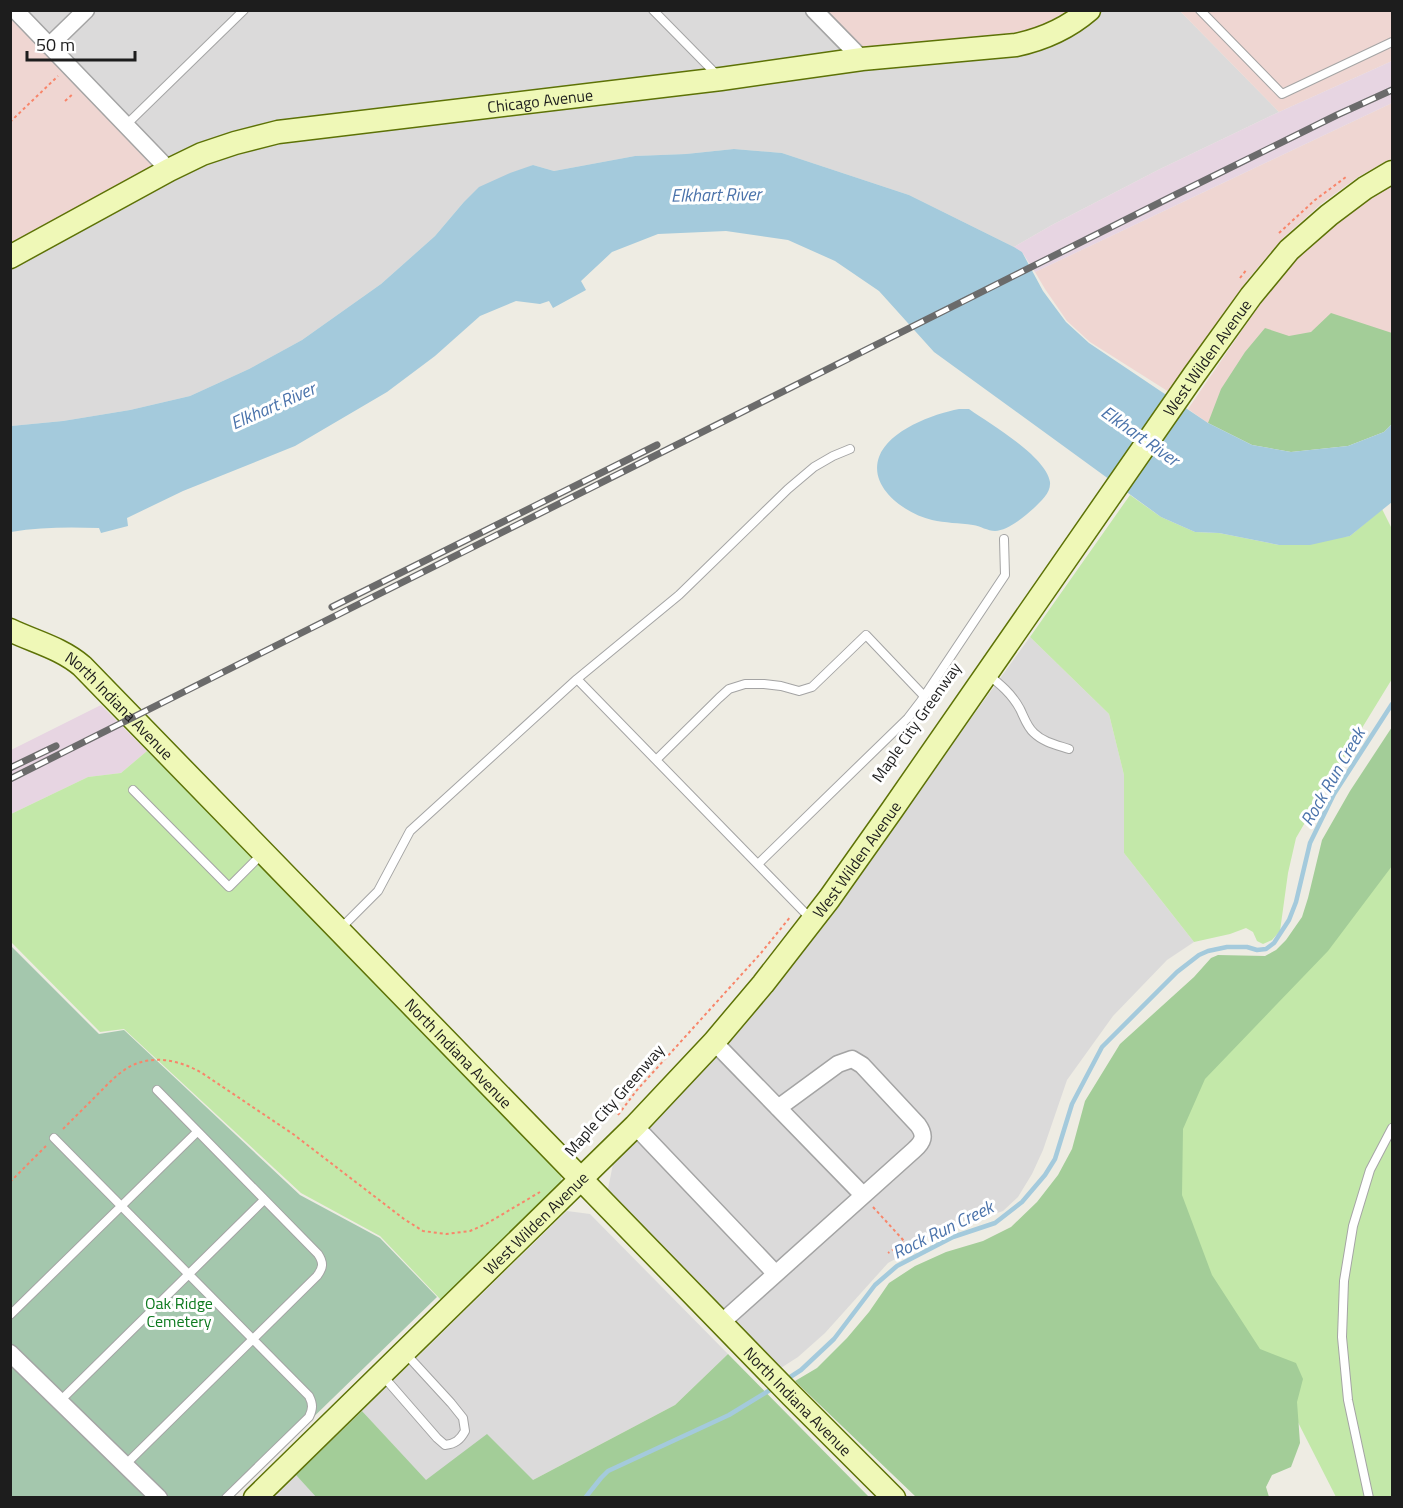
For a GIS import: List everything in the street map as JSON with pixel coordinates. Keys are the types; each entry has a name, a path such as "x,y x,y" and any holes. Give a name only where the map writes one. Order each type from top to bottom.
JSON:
{"street":[{"path":"15,10 169,170"},
{"path":"49,46 86,10"},
{"path":"814,10 862,59"},
{"name":"Chicago Avenue","path":"10,257 169,170 235,143 278,132 721,79 862,59 1016,45 1054,34 1077,21 1089,10"},
{"name":"West Wilden Avenue","path":"255,1497 635,1126 714,1042 763,984 806,913 892,810 1251,296 1289,250 1329,215 1365,188 1392,172"},
{"name":"North Indiana Avenue","path":"10,630 59,650 82,666 766,1370 894,1497"},
{"path":"714,1042 863,1196"},
{"path":"721,1323 920,1145 923,1138 918,1125 862,1065 852,1059 838,1064 778,1108"},
{"path":"635,1126 775,1273"},
{"path":"10,1353 159,1497"}],"lane":[{"path":"126,125 244,10"},
{"path":"653,10 721,79"},
{"path":"1200,10 1282,94 1392,42"},
{"path":"338,931 378,891 410,831 577,680 679,596 788,489 814,467 850,449"},
{"path":"758,864 908,718 1005,575 1004,539"},
{"path":"656,760 729,689 745,684 781,686 799,691 812,687 866,635 924,696"},
{"path":"987,674 1004,688 1035,735 1069,749"},
{"path":"577,680 806,913"},
{"path":"133,790 229,887 263,853"},
{"path":"125,1465 323,1268 318,1254 157,1090"},
{"path":"1369,1497 1348,1400 1342,1337 1344,1281 1353,1226 1370,1170 1392,1128"},
{"path":"10,1315 197,1132"},
{"path":"54,1138 309,1396 312,1402 309,1417 226,1497"},
{"path":"60,1401 264,1200"},
{"path":"381,1373 445,1445 460,1440 465,1431 463,1418 404,1351"}],"path":[{"path":"10,122 57,75"},
{"path":"65,101 74,93"},
{"name":"Maple City Greenway","path":"612,1122 637,1090 761,953 806,913"},
{"path":"10,1182 125,1069 141,1062 161,1058 191,1067 220,1085 293,1134 423,1231 446,1234 470,1230 486,1224 548,1188"},
{"path":"863,1196 904,1242 888,1253"}],"shaded area":[{"path":"1103,10 1180,11 1279,112 1158,170 1014,247 909,195 782,153 734,149 635,156 554,171 533,165 463,203 435,236 381,284 302,340 249,369 190,396 130,410 63,421 11,426 11,266 204,162 273,141 865,69 1098,15"},
{"path":"10,11 167,169 11,257"},
{"path":"15,11 814,11 862,59 321,126 169,168"},
{"path":"823,11 1077,11 1030,31 866,48 858,46"},
{"path":"1180,11 1392,11 1392,61 1279,112"},
{"path":"1392,61 1392,103 1035,272 1022,252 1014,247 1158,170"},
{"path":"1392,103 1392,158 1358,177 1321,204 1283,238 1249,278 1169,392 1090,342 1067,321 1035,272"},
{"path":"1392,183 1392,424 1208,423 1188,409 1258,307 1293,263 1336,223 1372,195"},
{"path":"1030,637 1109,714 1124,775 1124,853 1194,942 1167,960 1113,1016 1067,1080 1043,1150 1018,1197 1003,1211 924,1239 908,1252 888,1263 825,1333 798,1357 773,1373 608,1189 614,1159 874,849"},
{"path":"101,705 147,751 121,773 88,777 11,814 11,750"},
{"path":"567,1211 590,1214 728,1354 675,1405 533,1480 426,1481 362,1411"},
{"path":"296,1475 317,1497 274,1498"}],"green space":[{"path":"1331,313 1392,333 1392,424 1384,432 1348,446 1291,452 1252,445 1208,423 1221,389 1245,352 1265,328 1289,336 1311,332"},
{"path":"1130,495 1161,517 1195,532 1219,533 1279,545 1350,536 1382,509 1392,529 1392,679 1296,838 1288,873 1280,931 1272,940 1263,944 1257,941 1253,932 1246,928 1194,942 1124,853 1124,775 1109,714 1030,637"},
{"path":"1392,727 1392,866 1328,951 1205,1079 1183,1129 1182,1195 1212,1275 1260,1349 1296,1363 1303,1379 1297,1402 1300,1443 1291,1467 1272,1475 1266,1487 1269,1497 916,1497 795,1381 817,1368 847,1338 889,1283 915,1266 946,1252 983,1241 1011,1227 1037,1202 1058,1175 1072,1149 1085,1101 1120,1044 1194,977 1211,958 1218,955 1265,956 1276,950 1286,940 1302,917 1322,840 1350,791"},
{"path":"147,751 558,1164 562,1171 561,1183 442,1301 380,1236 301,1193 124,1029 100,1032 11,942 11,814 88,777 121,773"},
{"path":"1392,857 1392,1497 1336,1497 1277,1381 1207,1279 1175,1198 1176,1130 1201,1077"},
{"name":"Oak Ridge Cemetery","path":"10,945 99,1034 124,1030 300,1195 380,1238 437,1297 231,1497 11,1497"},
{"path":"728,1354 869,1497 317,1498 296,1475 362,1411 426,1480 487,1434 533,1480 675,1405"}],"water":[{"name":"Elkhart River","path":"734,149 782,153 909,195 1014,247 1022,252 1043,291 1066,322 1089,343 1208,423 1252,445 1291,452 1348,446 1384,432 1392,424 1392,502 1350,536 1310,545 1279,545 1219,533 1195,532 1161,517 934,352 879,291 835,261 788,240 726,231 658,234 612,252 581,281 586,290 553,308 549,301 540,304 516,301 480,316 435,356 387,392 295,446 183,491 127,518 128,526 101,533 99,528 44,528 11,532 11,426 63,421 130,410 190,396 249,369 302,340 381,284 435,236 479,187 510,173 533,165 554,171 635,156"},
{"path":"959,409 969,409 1028,451 1039,462 1050,482 1049,490 1034,508 1005,529 992,531 973,525 922,517 901,506 884,489 879,479 877,468 879,457 884,447 892,439 925,419"}],"waterway":[{"name":"Rock Run Creek","path":"784,1381 801,1370 834,1339 875,1285 897,1266 953,1237 995,1223 1022,1202 1045,1175 1055,1159 1072,1104 1102,1047 1177,972 1208,951 1227,947 1266,949 1274,943 1289,920 1296,902 1310,843 1334,794 1392,704"},
{"name":"Rock Run Creek","path":"585,1498 608,1471 729,1415 775,1387"}],"railway":[{"path":"10,779 1175,195 1392,90"},
{"path":"332,607 657,445"},
{"path":"10,768 56,746"}]}
